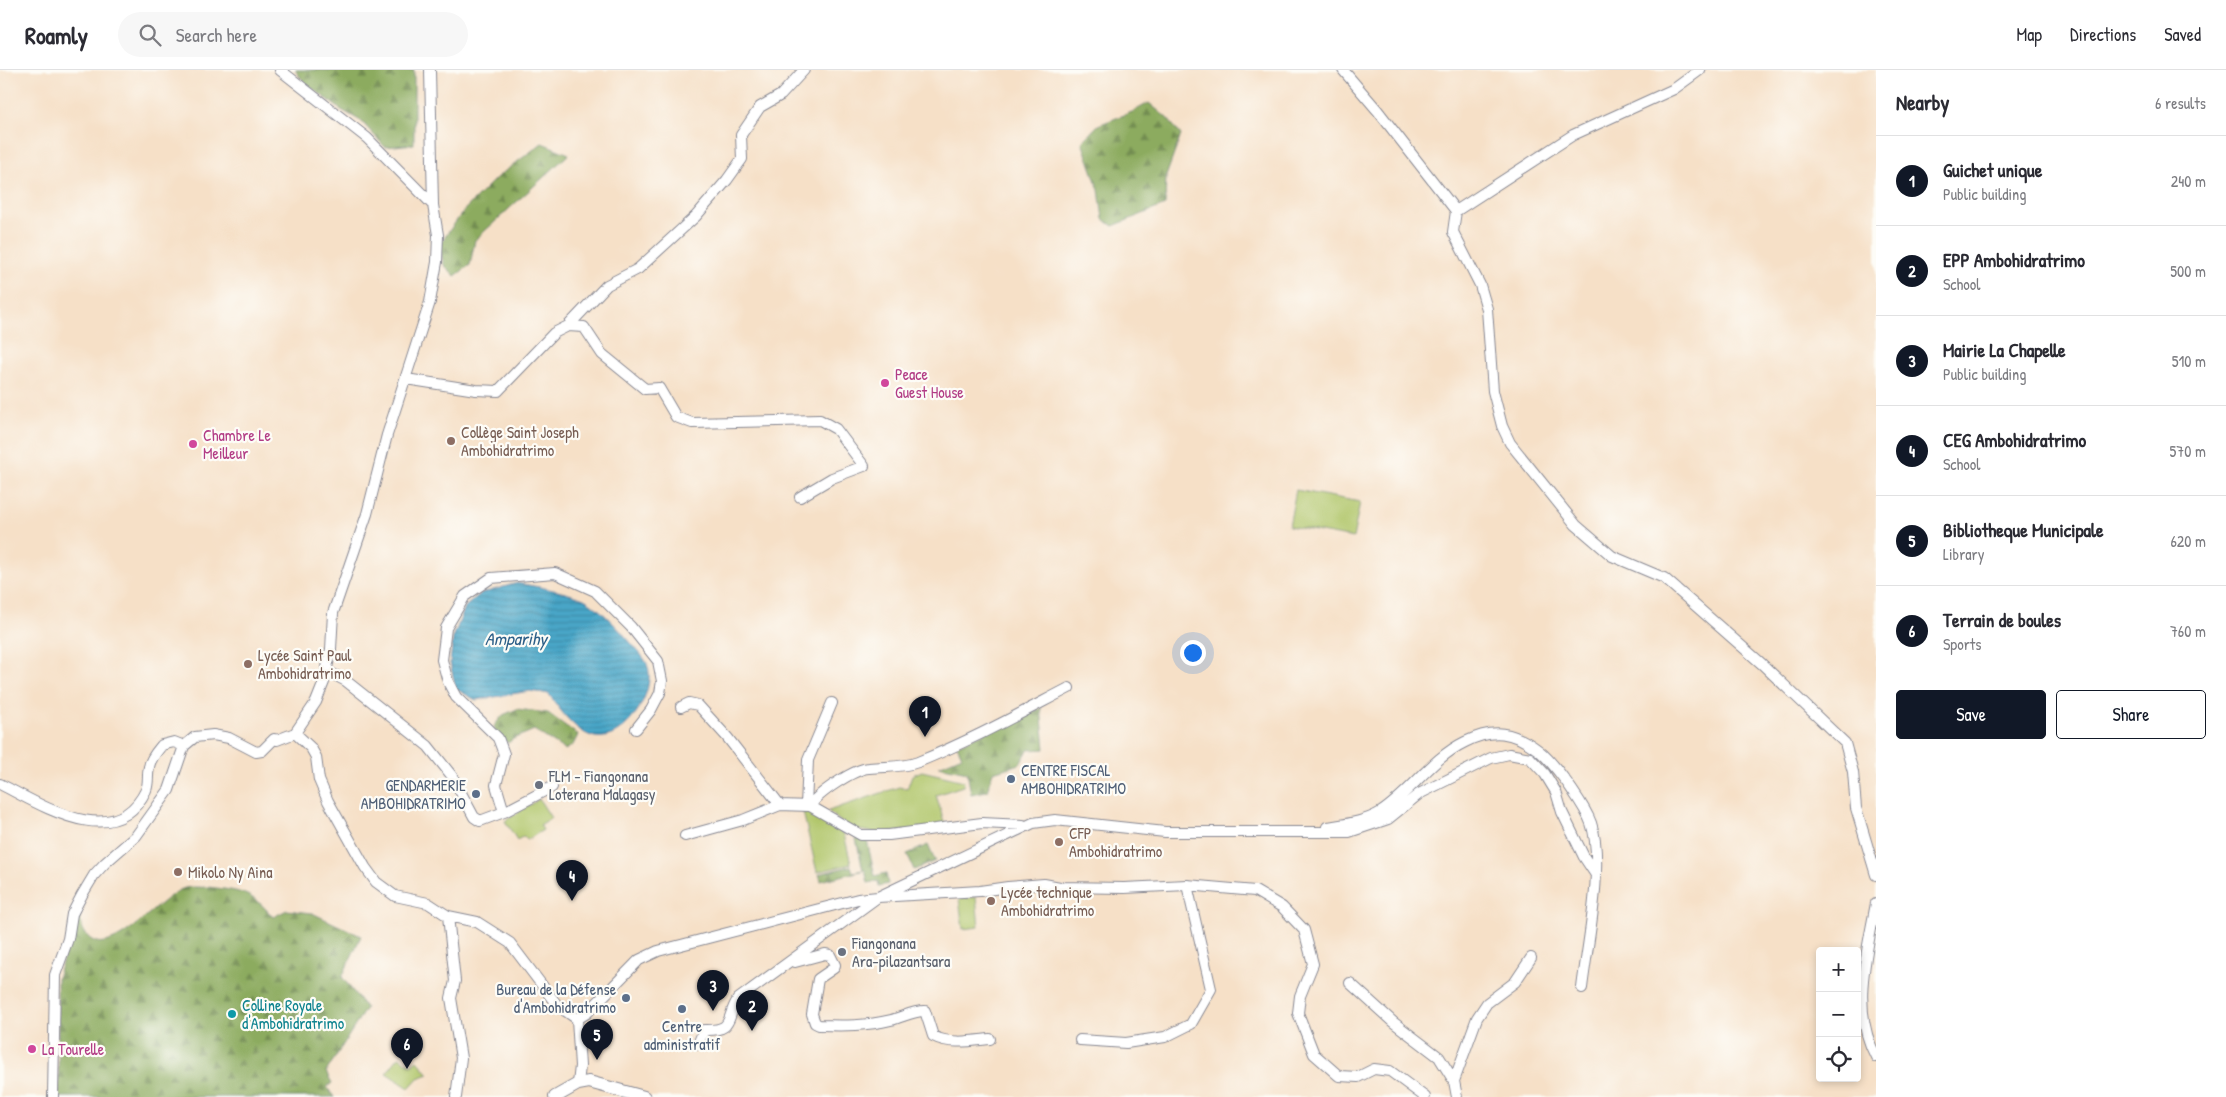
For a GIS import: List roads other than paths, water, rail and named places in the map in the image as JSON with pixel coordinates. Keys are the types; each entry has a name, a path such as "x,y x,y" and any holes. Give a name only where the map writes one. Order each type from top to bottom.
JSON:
{"main road":[{"path":"555,1097 578,1085 644,1097"}],"street":[{"path":"280,70 367,138 434,204"},
{"path":"53,1097 55,975 68,939 72,914 94,875 136,836 169,790 184,746 195,737 213,735 230,738 256,752 262,751 274,739 277,740 295,733 316,702 327,671 331,649 333,613 367,514 387,435 430,302 437,262 438,234 434,204 430,70"},
{"path":"406,379 476,390 498,391 554,333 568,326 607,286 638,269 696,216 727,180 742,159 741,135 760,107 781,95 804,70"},
{"path":"1343,70 1378,111 1456,211 1453,232 1480,286 1487,309 1493,391 1502,426 1510,443 1576,525 1612,556 1664,578 1762,664 1845,743 1853,772 1856,808 1876,875"},
{"path":"1456,211 1573,135 1674,88 1700,70"},
{"path":"568,326 584,327 602,354 645,389 659,388 676,416 692,423 820,420 836,429 864,466 832,478 800,497"},
{"path":"504,812 496,785 504,754 498,738 456,697 448,682 442,660 446,628 465,596 490,578 555,573 595,591 631,627 658,661 662,681 660,693 651,710 636,729"},
{"path":"327,671 346,681 428,746 452,776 474,817 480,821 504,812 552,787"},
{"path":"808,806 832,785 868,768 887,769 916,763 957,745 1069,688"},
{"path":"681,707 688,703 698,704 727,737 780,805"},
{"path":"808,806 808,760 832,703"},
{"path":"295,733 311,748 316,757 319,780 328,801 365,867 376,882 395,896 428,903 448,916 477,922 510,943 557,1005 577,1019"},
{"path":"1311,832 1360,821 1380,812 1402,795 1445,755 1463,743 1484,734 1506,733 1526,741 1544,755 1580,802 1591,824 1596,875 1582,988"},
{"path":"0,784 43,806 89,823 115,821 134,808 143,795 147,788 149,766 162,745 174,742 184,746"},
{"path":"685,836 743,820 780,805 808,806 861,835 889,835 982,824 1025,825 1055,820 1165,832 1349,832 1388,819 1419,794 1491,758 1509,754 1530,758 1545,774 1556,792 1562,812 1584,857 1596,875"},
{"path":"698,1044 704,1030 725,1028 729,1022 732,1008 738,999 878,897 1025,825"},
{"path":"577,1019 587,1013 639,960 652,954 858,899 980,891 1044,884 1060,887 1124,888 1187,885 1255,890 1282,907 1304,930 1313,964 1300,996 1298,1013 1314,1054 1339,1076 1358,1078 1374,1069 1390,1071 1425,1097"},
{"path":"1080,1040 1126,1043 1165,1037 1191,1024 1211,989 1187,885"},
{"path":"1876,903 1864,968 1861,1006 1868,1043 1876,1057"},
{"path":"448,916 454,981 451,998 461,1058 456,1097"},
{"path":"789,963 825,954 830,955 833,960 834,968 818,979 812,1014 815,1023 819,1025 855,1026 892,1020 916,1011 925,1011 933,1036 942,1041 966,1042 990,1039"},
{"path":"1454,1081 1477,1018 1487,1003 1515,982 1531,958"},
{"path":"1350,984 1393,1022 1440,1057 1454,1081 1457,1097"},
{"path":"577,1019 580,1066 578,1085"}],"water":[{"name":"Amparihy","path":"517,583 559,591 590,602 627,638 644,659 649,675 648,687 636,712 628,723 617,732 606,737 588,735 569,720 549,694 530,691 476,700 456,689 450,663 453,638 465,607 480,594"}],"place":[{"name":"Peace Guest House","path":"885,383"},
{"name":"Collège Saint Joseph Ambohidratrimo","path":"451,441"},
{"name":"Chambre Le Meilleur","path":"193,444"},
{"name":"Lycée Saint Paul Ambohidratrimo","path":"248,664"},
{"name":"Guichet unique","path":"925,737"},
{"name":"CENTRE FISCAL AMBOHIDRATRIMO","path":"1011,779"},
{"name":"FLM - Fiangonana Loterana Malagasy","path":"539,785"},
{"name":"GENDARMERIE AMBOHIDRATRIMO","path":"476,794"},
{"name":"CFP Ambohidratrimo","path":"1059,842"},
{"name":"Mikolo Ny Aina","path":"178,872"},
{"name":"CEG Ambohidratrimo","path":"572,901"},
{"name":"Lycée technique Ambohidratrimo","path":"991,901"},
{"name":"Fiangonana Ara-pilazantsara","path":"842,952"},
{"name":"Bureau de la Défense d'Ambohidratrimo","path":"626,998"},
{"name":"Centre administratif","path":"682,1009"},
{"name":"Mairie La Chapelle","path":"713,1011"},
{"name":"Colline Royale d'Ambohidratrimo","path":"232,1014"},
{"name":"EPP Ambohidratrimo","path":"752,1031"},
{"name":"La Tourelle","path":"32,1049"},
{"name":"Bibliotheque Municipale","path":"597,1060"},
{"name":"Terrain de boules","path":"407,1069"}]}
